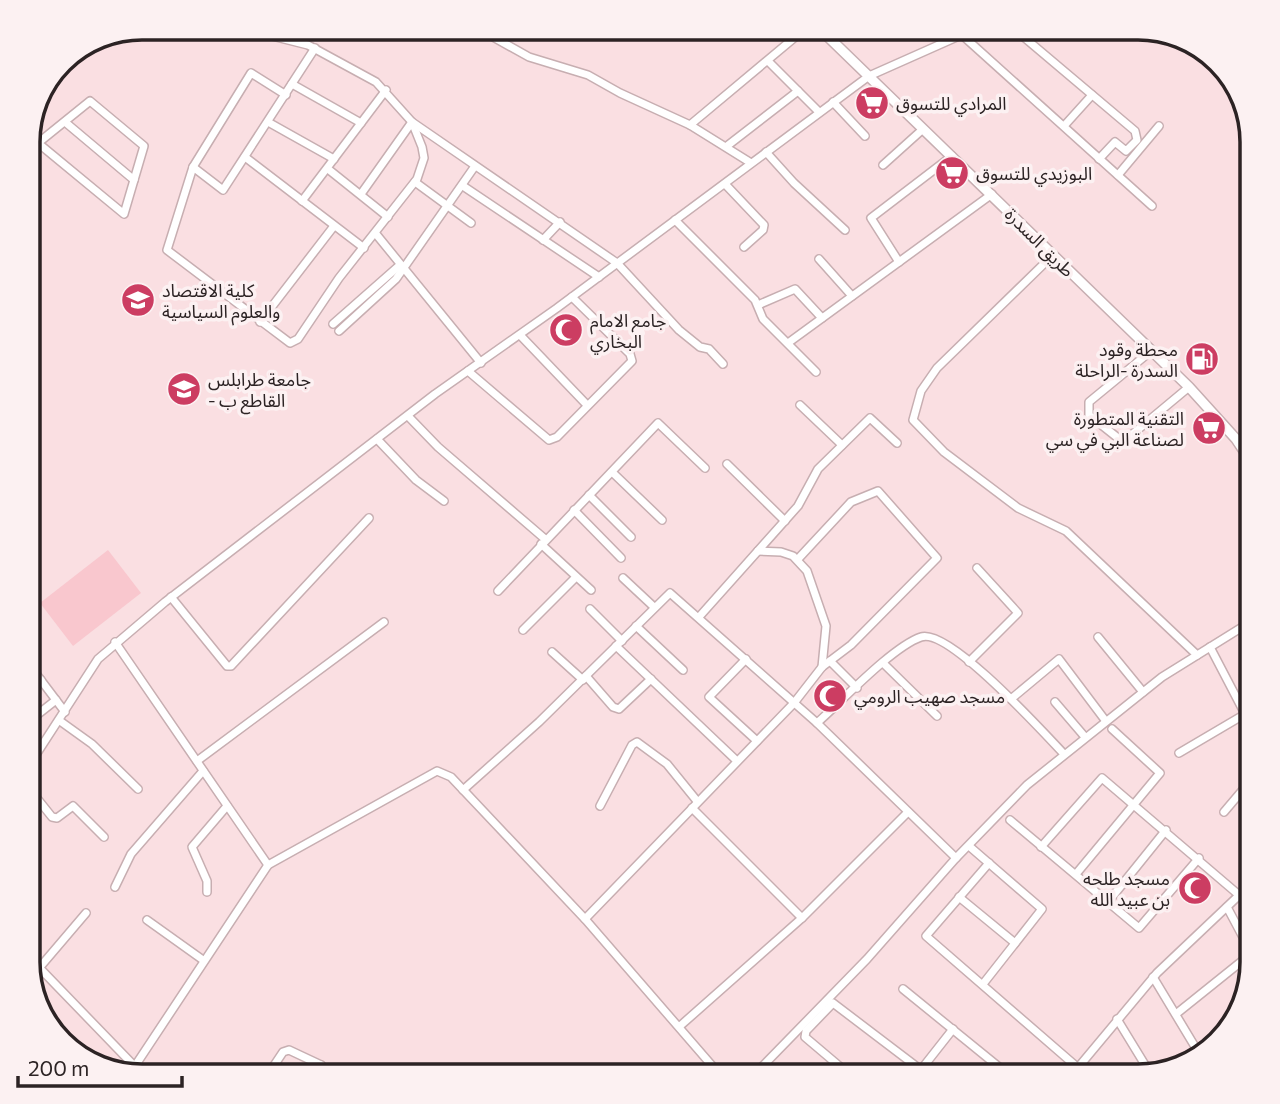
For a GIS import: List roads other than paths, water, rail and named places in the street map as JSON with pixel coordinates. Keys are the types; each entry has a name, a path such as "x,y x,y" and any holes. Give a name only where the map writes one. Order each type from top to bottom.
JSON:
{"main road":[{"name":"طريق السدرة","path":"832,40 1189,387 1240,442"}],"street":[{"path":"290,40 315,48 386,90 412,122 617,263 679,330 700,347 712,352 723,364"},
{"path":"498,40 520,53 588,75 690,125 751,163"},
{"path":"690,125 793,40"},
{"path":"40,749 98,659 171,597 468,371 869,76 951,40"},
{"path":"968,40 1152,206"},
{"path":"1027,40 1135,131 1137,137 1133,146 1126,151 1115,142 1099,159"},
{"path":"193,167 223,190 315,48"},
{"path":"769,62 818,113"},
{"path":"286,95 251,72 193,167 167,250 290,343 298,339 415,181 424,159 412,122"},
{"path":"292,85 360,123"},
{"path":"302,201 386,90"},
{"path":"727,146 798,91"},
{"path":"1063,126 1092,95"},
{"path":"40,141 90,101 144,146 124,214 40,145"},
{"path":"833,102 864,136"},
{"path":"65,122 134,180"},
{"path":"268,122 334,159"},
{"path":"361,194 412,122"},
{"path":"1118,175 1159,126"},
{"path":"883,165 923,129"},
{"path":"766,152 794,183 845,230"},
{"path":"899,262 871,217 952,156"},
{"path":"245,157 364,248"},
{"path":"333,324 401,267 450,206 475,166"},
{"path":"328,169 388,217"},
{"path":"415,181 471,223"},
{"path":"725,184 764,225 763,230 744,247"},
{"path":"463,186 598,277"},
{"path":"788,343 992,194"},
{"path":"675,220 758,305 763,319 816,372"},
{"path":"543,240 560,222"},
{"path":"260,322 334,226"},
{"path":"376,234 481,363"},
{"path":"1052,255 937,368 924,385 913,420 944,452 1017,508 1066,531 1197,655"},
{"path":"819,259 852,296"},
{"path":"340,331 396,279 401,267"},
{"path":"758,305 794,289 822,318"},
{"path":"468,371 515,409 547,440 557,437 628,367 632,358 572,297"},
{"path":"520,335 587,405"},
{"path":"1151,351 1089,402 1089,415 1123,442 1189,387"},
{"path":"800,405 842,445"},
{"path":"408,416 438,447 543,541 591,590"},
{"path":"699,617 801,503 814,474 872,417 897,443"},
{"path":"498,591 543,541 659,423 705,468"},
{"path":"377,439 416,480 444,501"},
{"path":"727,464 785,521"},
{"path":"612,472 662,520"},
{"path":"585,919 794,702 822,667 852,645 884,609 936,561 937,556 877,491 851,502 798,559"},
{"path":"589,495 631,537"},
{"path":"574,510 621,558"},
{"path":"171,597 227,666 232,666 369,518"},
{"path":"758,551 781,552 798,559 807,571 826,626 822,667"},
{"path":"969,662 1018,613 977,568"},
{"path":"523,630 576,577"},
{"path":"623,578 654,607"},
{"path":"463,790 584,678 670,593 817,723 956,858"},
{"path":"590,609 651,679 737,761"},
{"path":"197,761 384,622"},
{"path":"636,626 683,670"},
{"path":"765,1064 867,959 1018,792 1143,691 1240,628"},
{"path":"817,723 907,643 924,635 943,640 969,662 1011,699 1063,754"},
{"path":"1098,637 1143,691"},
{"path":"115,642 268,865"},
{"path":"1210,647 1240,698"},
{"path":"552,652 619,709 651,679"},
{"path":"746,659 709,697 757,741"},
{"path":"1011,699 1059,659 1105,720"},
{"path":"830,661 857,688"},
{"path":"884,663 937,716"},
{"path":"41,680 65,712"},
{"path":"40,713 56,700"},
{"path":"1055,702 1085,737"},
{"path":"1179,753 1240,717"},
{"path":"60,720 92,744 138,789"},
{"path":"1076,874 1160,773 1112,729"},
{"path":"600,806 632,745 637,743 667,764 695,805 802,918"},
{"path":"115,887 131,854 204,772"},
{"path":"137,1063 268,865 431,773 444,773 585,919 711,1064"},
{"path":"1041,847 1101,778 1166,830 1239,895 1153,978 1080,1064"},
{"path":"1224,812 1240,793"},
{"path":"40,802 52,817 57,818 73,806 104,837"},
{"path":"207,892 207,881 192,847 227,806"},
{"path":"680,1026 802,918 908,812"},
{"path":"1010,820 1141,928 1199,858"},
{"path":"1108,902 1166,830"},
{"path":"969,846 1042,909 982,984"},
{"path":"989,863 926,935 1074,1064"},
{"path":"959,897 1015,943"},
{"path":"1227,907 1240,931"},
{"path":"86,913 40,967 132,1063"},
{"path":"147,920 203,960"},
{"path":"1176,1014 1240,964"},
{"path":"1153,978 1195,1046"},
{"path":"903,989 995,1064"},
{"path":"837,1064 805,1037 806,1031 833,1003 908,1064"},
{"path":"1117,1019 1144,1063"},
{"path":"926,1064 953,1029"},
{"path":"275,1064 283,1052 289,1050 319,1064"}],"place":[{"name":"المرادي للتسوق","path":"872,103"},
{"name":"البوزيدي للتسوق","path":"952,173"},
{"name":"كلية الاقتصاد والعلوم السياسية","path":"138,300"},
{"name":"جامع الامام البخاري","path":"566,330"},
{"name":"محطة وقود السدرة -الراحلة","path":"1202,359"},
{"name":"جامعة طرابلس - القاطع ب","path":"184,389"},
{"name":"التقنية المتطورة لصناعة البي في سي","path":"1209,428"},
{"name":"مسجد صهيب الرومي","path":"830,696"},
{"name":"مسجد طلحه بن عبيد الله","path":"1195,888"}]}
